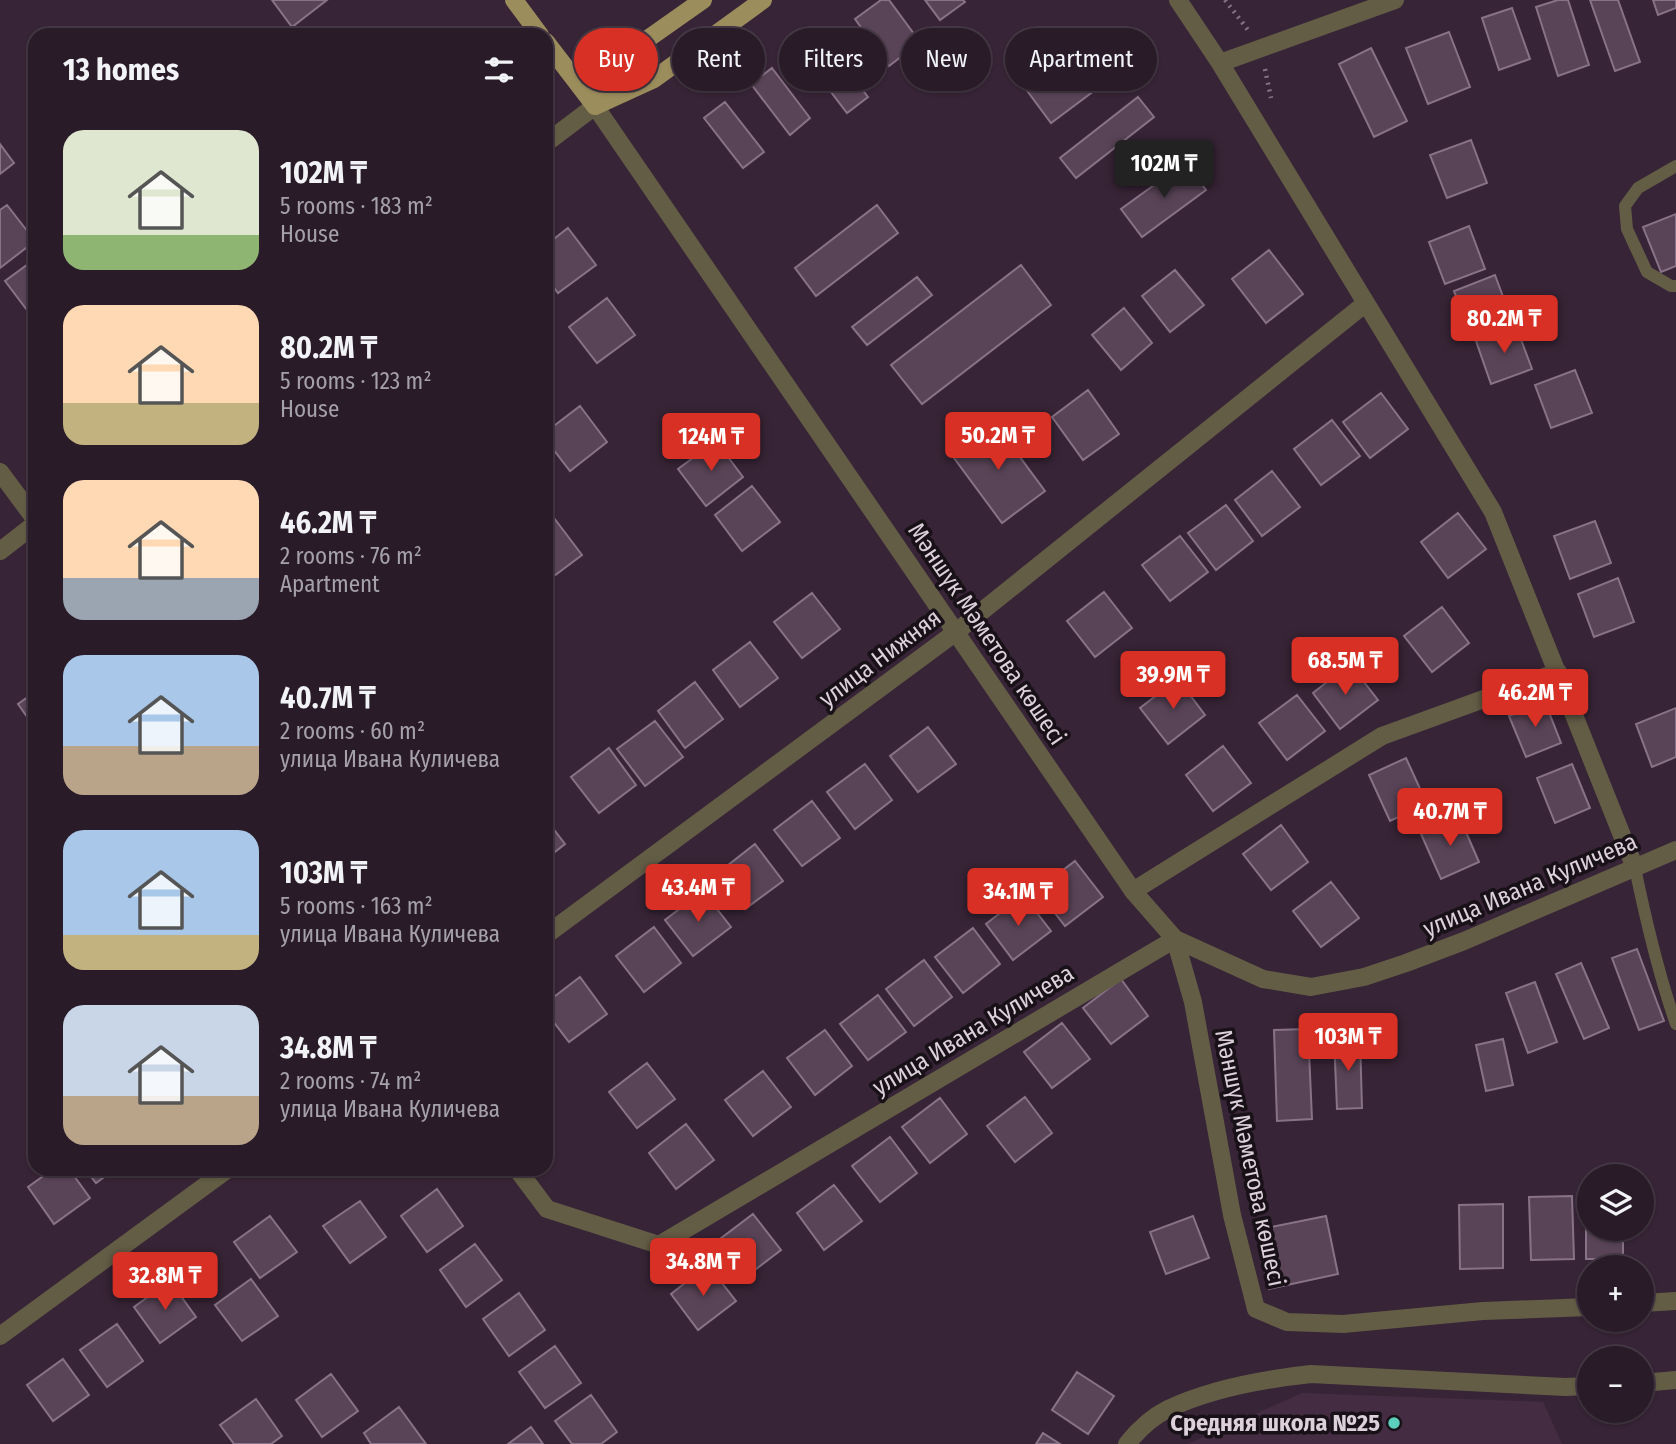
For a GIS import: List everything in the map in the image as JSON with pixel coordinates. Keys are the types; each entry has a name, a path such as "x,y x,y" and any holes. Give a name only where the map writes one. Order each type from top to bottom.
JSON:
{"main road":[{"path":"513,0 535,28"},
{"path":"595,106 632,50 703,0"},
{"path":"595,106 654,79 763,0"},
{"name":"Мәншүк Мәметова көшесі","path":"553,51 595,106"}],"street":[{"path":"1178,0 1220,63 1493,512 1635,867"},
{"path":"1220,63 1395,0"},
{"path":"553,138 595,106"},
{"name":"Мәншүк Мәметова көшесі","path":"595,106 1133,891 1175,939 1193,1002 1232,1215 1256,1309 1287,1322 1343,1324 1483,1311 1577,1307"},
{"name":"улица Нижняя","path":"553,930 956,632 1366,303"},
{"path":"0,472 28,512"},
{"path":"0,551 28,528"},
{"path":"1133,891 1382,736 1558,672"},
{"name":"улица Ивана Куличева","path":"522,1176 547,1209 659,1245 1175,939 1263,979 1311,987 1364,977 1406,963 1676,850"},
{"path":"0,1336 218,1176"},
{"path":"1654,1302 1676,1301"},
{"path":"1127,1444 1140,1428 1167,1409 1224,1390 1286,1377 1311,1374 1577,1385"},
{"path":"1654,1382 1676,1380"}],"lane":[{"path":"1676,166 1638,188 1625,206 1627,229 1647,272 1671,286 1676,286"},
{"path":"1635,867 1647,926 1676,1024"}],"shaded area":[{"name":"Средняя школа №25","path":"1302,1393 1543,1402 1562,1444 1188,1444"}],"building":[{"path":"272,0 327,0 292,27"},
{"path":"881,0 889,0 910,28 901,28 901,57 889,66 887,28 862,28 855,19"},
{"path":"925,0 963,0 965,2 940,20"},
{"path":"1558,0 1568,0 1589,65 1558,76 1536,7"},
{"path":"1590,0 1618,0 1640,62 1615,71"},
{"path":"1653,0 1676,0 1676,8 1658,15"},
{"path":"1512,8 1530,59 1499,70 1482,18"},
{"path":"1449,32 1470,87 1428,104 1406,48"},
{"path":"1371,48 1407,121 1374,137 1339,64"},
{"path":"772,68 779,77 779,91 789,91 810,118 790,135 756,91 765,91 765,73"},
{"path":"830,91 863,91 868,97 847,113"},
{"path":"1027,91 1094,91 1051,123"},
{"path":"1138,97 1154,117 1076,178 1060,158"},
{"path":"725,102 764,152 743,168 704,118"},
{"path":"1471,140 1487,183 1447,198 1430,155"},
{"path":"0,144 14,163 0,174"},
{"path":"1186,162 1206,190 1142,237 1121,209"},
{"path":"7,205 28,232 28,246 0,268 0,210"},
{"path":"877,205 898,233 816,296 795,268"},
{"path":"1676,214 1676,266 1661,272 1643,227"},
{"path":"1469,226 1485,269 1445,284 1429,242"},
{"path":"568,228 596,265 558,293 553,286 553,240"},
{"path":"1269,250 1303,294 1266,323 1232,279"},
{"path":"28,264 28,311 5,281"},
{"path":"1021,265 1051,305 922,404 891,365"},
{"path":"1175,270 1204,305 1170,332 1142,296"},
{"path":"1495,275 1511,318 1470,334 1454,291"},
{"path":"917,277 932,295 867,345 852,327"},
{"path":"607,298 635,335 597,363 569,327"},
{"path":"1124,308 1152,343 1121,370 1092,335"},
{"path":"1516,326 1532,369 1491,384 1476,341"},
{"path":"1575,370 1592,413 1551,428 1535,385"},
{"path":"1088,390 1119,434 1083,460 1052,417"},
{"path":"1381,393 1408,429 1370,458 1343,422"},
{"path":"580,406 607,442 570,471 553,449 553,427"},
{"path":"1332,420 1360,456 1321,485 1294,449"},
{"path":"994,422 1045,491 1002,523 951,454"},
{"path":"716,441 743,477 706,506 678,469"},
{"path":"1272,471 1300,507 1262,536 1235,500"},
{"path":"752,486 780,522 742,551 715,515"},
{"path":"1226,505 1253,541 1216,570 1188,533"},
{"path":"1458,513 1486,549 1448,578 1421,542"},
{"path":"553,519 582,555 553,577"},
{"path":"1595,521 1611,563 1570,579 1554,536"},
{"path":"1180,536 1208,572 1170,601 1142,565"},
{"path":"1618,578 1634,622 1594,637 1578,594"},
{"path":"1104,592 1132,628 1095,657 1067,621"},
{"path":"812,593 840,629 802,658 774,622"},
{"path":"1442,607 1469,643 1432,672 1404,636"},
{"path":"750,642 778,678 740,707 713,670"},
{"path":"1350,664 1378,700 1340,729 1313,693"},
{"path":"1178,679 1205,715 1168,744 1140,708"},
{"path":"695,682 723,719 685,748 658,711"},
{"path":"1297,695 1325,731 1287,760 1259,723"},
{"path":"28,697 28,718 18,704"},
{"path":"1545,702 1561,743 1526,757 1509,716"},
{"path":"1676,708 1676,757 1652,767 1636,724"},
{"path":"655,721 683,757 645,786 617,749"},
{"path":"928,727 956,764 918,792 890,756"},
{"path":"1223,746 1251,783 1213,811 1186,775"},
{"path":"609,748 636,785 599,813 571,777"},
{"path":"1406,758 1427,804 1390,821 1369,775"},
{"path":"865,764 892,800 855,829 827,792"},
{"path":"1572,764 1590,808 1555,823 1537,778"},
{"path":"812,801 840,838 802,866 774,830"},
{"path":"1459,816 1479,862 1441,879 1421,834"},
{"path":"1281,825 1308,862 1271,890 1243,854"},
{"path":"553,828 565,844 553,853"},
{"path":"755,844 783,881 745,909 718,873"},
{"path":"1075,861 1103,897 1065,926 1037,890"},
{"path":"1331,882 1359,918 1321,947 1293,911"},
{"path":"703,891 731,927 693,956 665,920"},
{"path":"1023,895 1051,931 1013,960 986,924"},
{"path":"654,927 681,963 644,992 616,956"},
{"path":"973,928 1000,964 963,993 935,957"},
{"path":"1637,949 1664,1021 1639,1030 1612,958"},
{"path":"924,960 952,997 914,1026 886,989"},
{"path":"1581,963 1609,1028 1584,1039 1556,974"},
{"path":"580,977 607,1014 569,1042 553,1021 553,998"},
{"path":"1121,979 1148,1016 1111,1044 1083,1008"},
{"path":"1535,982 1557,1042 1528,1053 1506,993"},
{"path":"878,995 906,1032 868,1060 840,1024"},
{"path":"1062,1023 1090,1059 1052,1088 1024,1052"},
{"path":"1308,1029 1312,1119 1277,1121 1274,1030"},
{"path":"825,1030 852,1066 815,1095 787,1058"},
{"path":"1334,1038 1360,1038 1362,1108 1337,1109"},
{"path":"1503,1039 1513,1085 1486,1091 1476,1045"},
{"path":"647,1063 675,1099 637,1128 609,1092"},
{"path":"763,1071 791,1107 753,1136 725,1100"},
{"path":"1025,1097 1052,1133 1015,1162 987,1126"},
{"path":"940,1098 967,1134 930,1163 902,1127"},
{"path":"686,1124 714,1160 676,1189 649,1153"},
{"path":"890,1137 917,1173 880,1202 852,1166"},
{"path":"43,1176 74,1176 90,1198 54,1224 28,1187"},
{"path":"90,1176 106,1176 96,1183"},
{"path":"834,1185 862,1221 824,1250 797,1213"},
{"path":"437,1189 463,1226 427,1252 401,1216"},
{"path":"1572,1196 1574,1259 1531,1260 1529,1197"},
{"path":"360,1201 386,1237 350,1263 323,1226"},
{"path":"1503,1204 1503,1268 1460,1269 1459,1205"},
{"path":"753,1214 781,1250 743,1279 716,1242"},
{"path":"270,1216 297,1252 260,1278 234,1242"},
{"path":"1193,1216 1209,1258 1166,1274 1150,1232"},
{"path":"1326,1216 1338,1274 1269,1289 1256,1230"},
{"path":"1586,1241 1623,1241 1623,1255 1586,1255"},
{"path":"475,1244 502,1280 466,1307 440,1270"},
{"path":"708,1265 736,1301 698,1330 671,1294"},
{"path":"251,1279 278,1316 242,1341 215,1305"},
{"path":"170,1281 196,1317 160,1343 134,1307"},
{"path":"519,1293 545,1330 509,1356 483,1319"},
{"path":"117,1324 143,1361 107,1387 80,1350"},
{"path":"555,1346 581,1383 545,1408 519,1372"},
{"path":"63,1359 89,1395 53,1421 27,1385"},
{"path":"1077,1372 1114,1396 1088,1434 1052,1410"},
{"path":"331,1374 358,1411 322,1437 296,1400"},
{"path":"591,1395 617,1432 601,1444 572,1444 555,1421"},
{"path":"256,1399 282,1436 271,1444 234,1444 220,1425"},
{"path":"399,1407 426,1444 371,1444 364,1433"},
{"path":"531,1427 543,1444 508,1444"},
{"path":"1043,1433 1060,1444 1036,1444"}],"place":[{"name":"Средняя школа №25","path":"1394,1423"}]}
